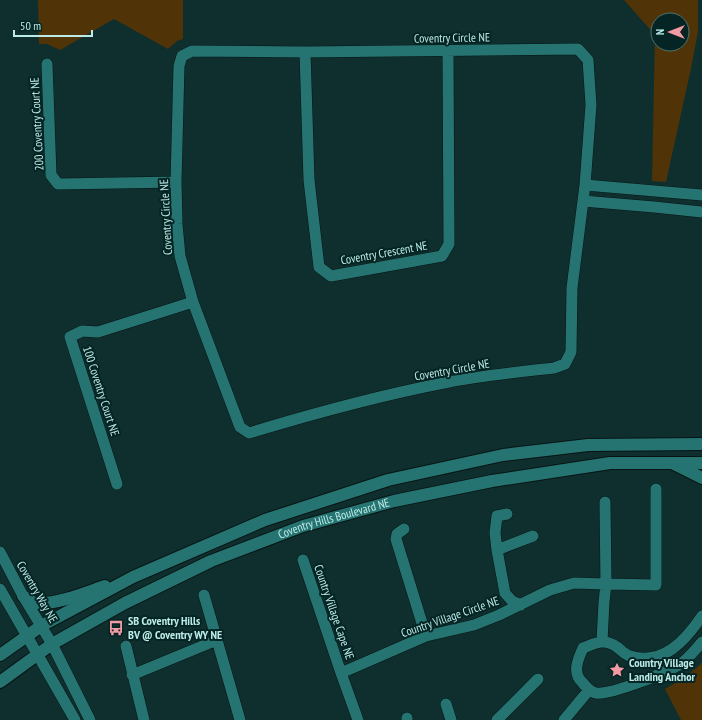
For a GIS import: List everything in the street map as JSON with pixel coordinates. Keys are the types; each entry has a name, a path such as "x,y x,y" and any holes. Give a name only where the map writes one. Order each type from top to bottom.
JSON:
{"street":[{"name":"Coventry Circle NE","path":"578,49 588,60 591,106 585,185 572,288 572,352 565,364 554,368 434,385 306,416 249,433 240,427 193,302 180,256 177,224 176,182 179,66 182,56 192,51 305,52 578,49"},
{"name":"Coventry Crescent NE","path":"305,52 310,180 320,267 331,276 442,256 449,244 448,51"},
{"name":"200 Coventry Court NE","path":"47,64 51,175 58,184 176,182"},
{"path":"585,185 702,195"},
{"path":"583,201 654,206 702,212"},
{"name":"100 Coventry Court NE","path":"117,484 70,337 82,331 98,332 193,302"},
{"name":"Coventry Hills Boulevard NE","path":"0,655 41,626 133,577 265,520 388,480 503,455 588,445 702,444"},
{"path":"671,462 702,478"},
{"name":"Coventry Hills Boulevard NE","path":"0,682 52,644 125,603 211,562 303,526 394,501 492,481 610,463 702,463"},
{"name":"Country Village Circle NE","path":"341,673 426,636 474,625 521,605 550,590 574,583 656,585 656,489"},
{"path":"602,641 606,584 605,502"},
{"path":"507,514 497,516 495,533 497,550 505,593 512,601 521,605"},
{"path":"404,530 397,534 396,539 426,636"},
{"path":"497,550 533,536"},
{"name":"Coventry Way NE","path":"0,552 23,596 52,644 90,720"},
{"name":"Country Village Cape NE","path":"302,560 341,673"},
{"path":"23,596 36,603 47,603 65,599 133,577"},
{"path":"0,590 75,720"},
{"path":"204,595 240,720"},
{"path":"702,616 677,646 658,657 642,658 628,656 613,644 602,641 583,648 576,662 578,678 589,690 596,693 604,693 634,685 680,664 688,658 702,642"},
{"path":"132,675 217,640"},
{"path":"126,646 144,720"},
{"path":"341,673 358,720"},
{"path":"498,720 538,679"},
{"path":"564,720 589,690"},
{"path":"446,704 451,720"}],"shaded area":[{"path":"38,0 183,0 183,39 177,41 168,49 114,19 60,50 47,44 39,44"},
{"path":"624,0 698,0 698,32 666,182 652,181 655,52 690,52 690,12 650,12 650,29"},
{"path":"702,663 702,720 681,720 665,689 684,678"}],"place":[{"name":"SB Coventry Hills BV @ Coventry WY NE","path":"116,628"},
{"name":"Country Village Landing Anchor","path":"617,670"}]}
